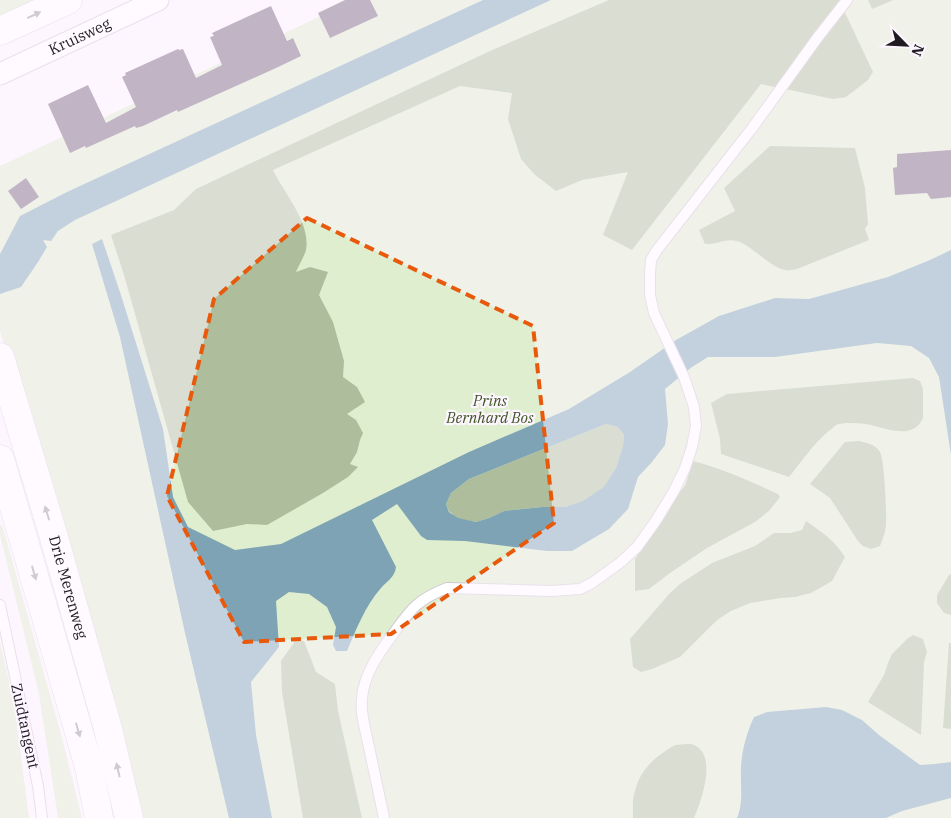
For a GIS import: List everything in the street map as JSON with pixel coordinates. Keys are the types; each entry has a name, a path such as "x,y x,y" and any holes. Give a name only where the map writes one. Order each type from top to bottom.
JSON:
{"highway":[{"path":"0,31 68,0"},
{"name":"Drie Merenweg","path":"1,362 53,534 103,710 129,818"},
{"name":"Drie Merenweg","path":"0,459 88,767 99,818"}],"street":[{"name":"Kruisweg","path":"0,74 158,0"}],"lane":[{"path":"384,818 364,722 362,699 371,668 407,615 418,603 432,594 447,588 551,591 580,589 592,583 621,562 637,547 674,491 685,468 696,426 694,407 684,377 654,313 650,295 652,260 657,250 753,127 847,0"},
{"name":"Zuidtangent","path":"0,605 38,786 42,818"}],"highlighted area":[{"path":"307,218 533,326 554,523 391,634 244,642 167,496 214,299"}],"green space":[{"path":"0,0 38,0 0,17"},
{"name":"Prins Bernhard Bos","path":"355,0 951,0 951,818 138,818 0,331 0,294 7,292 6,244 0,254 0,166"},
{"path":"609,0 839,0 873,72 868,80 846,97 833,99 761,84 632,250 603,235 628,172 582,180 556,191 534,174 521,159 508,119 512,93 460,86 273,170 296,208 304,229 306,250 296,272 310,267 328,272 319,295 333,322 344,361 343,377 357,387 365,402 347,414 356,420 363,433 357,452 350,464 358,467 348,477 323,493 267,525 247,524 213,531 188,502 111,235 174,210 196,189 490,51"},
{"path":"868,0 893,0 872,9"},
{"path":"770,146 855,148 865,188 868,224 865,229 869,240 797,269 789,270 773,265 749,247 737,241 729,240 705,244 699,230 735,211 724,188"},
{"path":"913,378 920,381 923,389 923,418 919,425 913,429 900,431 863,424 848,423 836,425 813,446 789,477 721,454 720,439 711,403 727,394"},
{"path":"606,424 618,427 624,435 623,446 616,468 604,488 583,502 565,507 542,507 504,511 476,522 458,519 449,511 446,504 451,493 469,479"},
{"path":"859,441 871,444 878,449 884,474 885,529 880,546 871,549 863,546 858,541 830,498 810,484 845,442"},
{"path":"693,461 736,476 778,494 780,497 769,511 755,522 707,548 649,589 635,591 635,559 667,514 677,495 685,486"},
{"path":"806,521 832,541 845,557 832,581 811,593 750,603 731,611 713,624 680,657 641,672 633,667 630,639 680,584 712,563 755,546 774,533 791,533 802,530"},
{"path":"0,524 3,528 61,734 82,818 58,818 39,694 0,535"},
{"path":"951,574 951,615 944,613 937,603 937,595"},
{"path":"913,635 923,639 927,652 924,662 921,735 868,702 884,675 892,654"},
{"path":"295,641 304,641 316,672 335,684 338,711 362,818 303,818 282,692 281,661"},
{"path":"0,642 14,702 29,818 0,818"},
{"path":"949,643 951,643 951,729 943,728"},
{"path":"675,745 694,745 701,750 705,758 706,779 694,818 633,818 633,797 641,776 655,759"}],"water":[{"path":"483,0 551,0 75,220 58,231 51,241 43,240 47,247 21,287 0,294 0,254 20,216 67,192"},
{"path":"102,239 120,292 163,429 173,497 188,527 235,550 281,544 469,452 569,409 630,372 676,340 719,316 775,298 809,299 888,277 951,250 951,455 939,377 929,358 911,346 877,343 775,357 708,357 692,367 665,389 668,424 665,445 638,477 628,509 609,529 572,551 547,551 465,541 427,540 421,536 397,504 372,520 396,567 395,570 370,602 347,651 336,651 333,645 336,627 327,607 309,594 289,592 276,601 279,647 251,682 256,735 272,818 229,818 185,633 120,337 92,244","holes":["606,424 618,427 624,435 623,446 616,468 604,487 583,501 565,507 542,507 504,511 476,522 458,518 449,512 446,504 451,493 469,479"]},
{"path":"826,707 842,710 862,720 920,765 951,762 951,798 902,811 886,818 737,818 741,799 742,754 754,717 767,712"}],"building":[{"path":"345,0 370,0 378,16 330,38 318,13"},
{"path":"271,6 287,41 293,38 301,56 178,112 177,110 143,126 136,128 135,126 86,148 85,146 70,153 48,104 88,85 106,123 136,107 122,77 126,75 125,73 178,49 183,49 196,78 222,65 210,37 214,36 212,33"},
{"path":"951,150 951,197 931,199 927,193 895,195 893,168 897,167 897,154"},
{"path":"26,178 39,197 21,209 8,191"}]}
